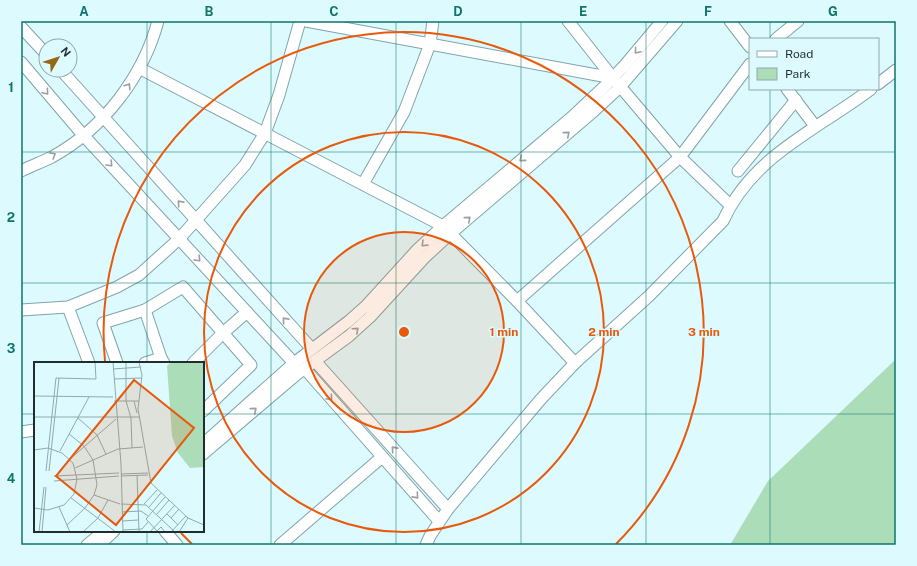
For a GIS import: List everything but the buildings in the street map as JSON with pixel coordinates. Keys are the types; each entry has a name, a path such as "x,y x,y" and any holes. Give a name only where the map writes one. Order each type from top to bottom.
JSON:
{"street":[{"path":"21,171 52,156 83,135 104,116 123,94 139,68 155,34 158,21"},
{"path":"21,310 68,307 117,287 139,275 179,239 245,165 265,133 279,95 300,21"},
{"path":"306,21 613,78"},
{"path":"363,184 404,112 430,44 433,21"},
{"path":"568,21 620,87 680,157 730,205"},
{"path":"204,453 304,369 349,336 370,316 424,258 446,230 572,117 613,78 662,21"},
{"path":"204,443 294,364 367,305 418,250 446,230 595,110 620,87 677,21"},
{"path":"730,21 749,46"},
{"path":"777,38 798,21"},
{"path":"21,26 38,45"},
{"path":"21,62 83,135 294,364"},
{"path":"517,301 680,157 749,65"},
{"path":"139,68 363,184 446,230 517,301 575,363"},
{"path":"879,83 896,70"},
{"path":"68,78 312,349"},
{"path":"788,90 815,126"},
{"path":"426,545 439,521 448,509 541,399 575,363 649,296 723,221 730,205 740,190 766,163 815,126 870,90"},
{"path":"738,171 796,100"},
{"path":"118,362 102,323 145,310 184,286 251,365 204,410"},
{"path":"68,307 89,362"},
{"path":"145,310 162,360 151,362"},
{"path":"194,362 247,312"},
{"path":"315,361 448,509"},
{"path":"304,369 439,521"},
{"path":"21,432 34,430"},
{"path":"280,545 382,457"},
{"path":"87,545 103,540 113,532"},
{"path":"166,532 177,545"}],"green space":[{"path":"896,359 896,545 730,545 768,481"}]}
